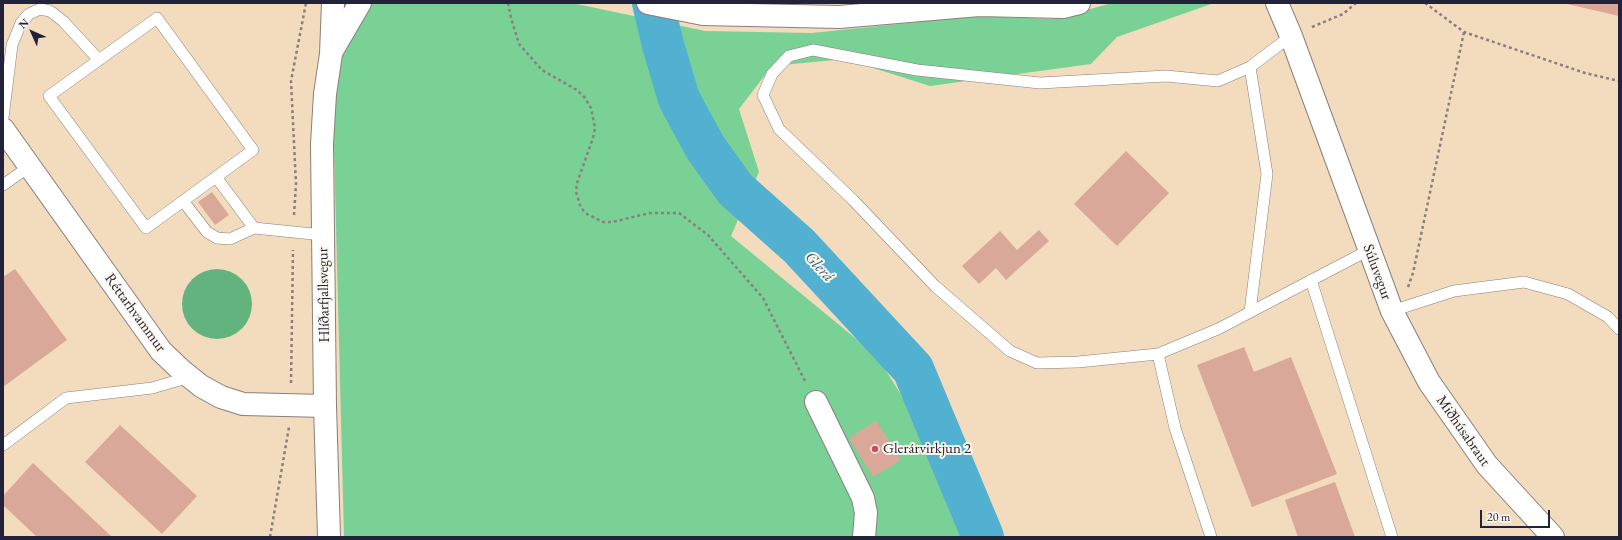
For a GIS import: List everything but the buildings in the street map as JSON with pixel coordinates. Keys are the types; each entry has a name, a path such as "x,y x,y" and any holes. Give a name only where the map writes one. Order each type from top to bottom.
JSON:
{"street":[{"name":"Hlíðarfjallsvegur","path":"329,537 325,406 322,144 325,94 331,54 333,3"},
{"name":"Hlíðarfjallsvegur","path":"331,54 360,3"},
{"path":"648,3 703,14 839,17 983,4 1064,7 1079,3"},
{"name":"Súluvegur","path":"1277,3 1291,36 1392,311"},
{"name":"Réttarhvammur","path":"3,129 161,351 190,377 221,397 243,404 325,406"},
{"name":"Miðhúsabraut","path":"1392,311 1429,382 1487,465 1547,535"},
{"path":"816,402 863,498 866,513 864,537"}],"lane":[{"path":"3,118 12,45 21,23 29,14 40,9 50,11 63,21 99,60"},
{"path":"157,18 253,150 216,177 146,228 49,96 157,18"},
{"path":"1291,36 1250,67 1218,81 1166,76 1040,83 917,70 813,50 789,56 772,74 763,95 779,129 852,200 935,286 1010,351 1037,363 1078,362 1158,354 1218,329 1369,250"},
{"path":"1250,67 1267,174 1250,312"},
{"path":"3,185 30,166"},
{"path":"216,177 254,228"},
{"path":"183,201 207,232 217,238 230,239 254,228 323,235"},
{"path":"1311,280 1392,537"},
{"name":"Súluvegur","path":"1392,311 1454,291 1524,282 1568,294 1608,317 1619,329"},
{"path":"1158,354 1175,428 1211,537"},
{"path":"3,445 66,398 152,388 190,377"}],"path":[{"path":"270,537 293,405 290,372 293,232 296,184 291,81 306,3"},
{"path":"508,3 519,44 542,70 577,90 585,98 591,108 595,128 593,138 577,183 576,192 581,208 587,214 603,222 612,222 650,213 679,213 708,235 763,298 816,402"},
{"path":"1291,36 1343,14 1356,3"},
{"path":"1425,3 1464,32 1585,73 1619,81"},
{"path":"1392,311 1406,292 1413,273 1464,32"}],"green space":[{"path":"372,3 572,3 705,31 812,33 975,16 1054,19 1112,3 1214,3 1117,37 1091,64 930,86 845,59 772,66 739,109 759,172 731,236 877,356 934,448 971,537 344,537 333,109 342,53"},
{"path":"217,269 230,272 242,279 249,291 252,304 249,317 242,329 230,336 217,339 204,336 192,329 185,317 182,304 185,291 192,279 204,272"}],"waterway":[{"name":"Glerá","path":"653,3 663,45 679,99 705,147 735,189 799,246 913,369 983,537"}],"place":[{"name":"Glerárvirkjun 2","path":"875,449"}]}
